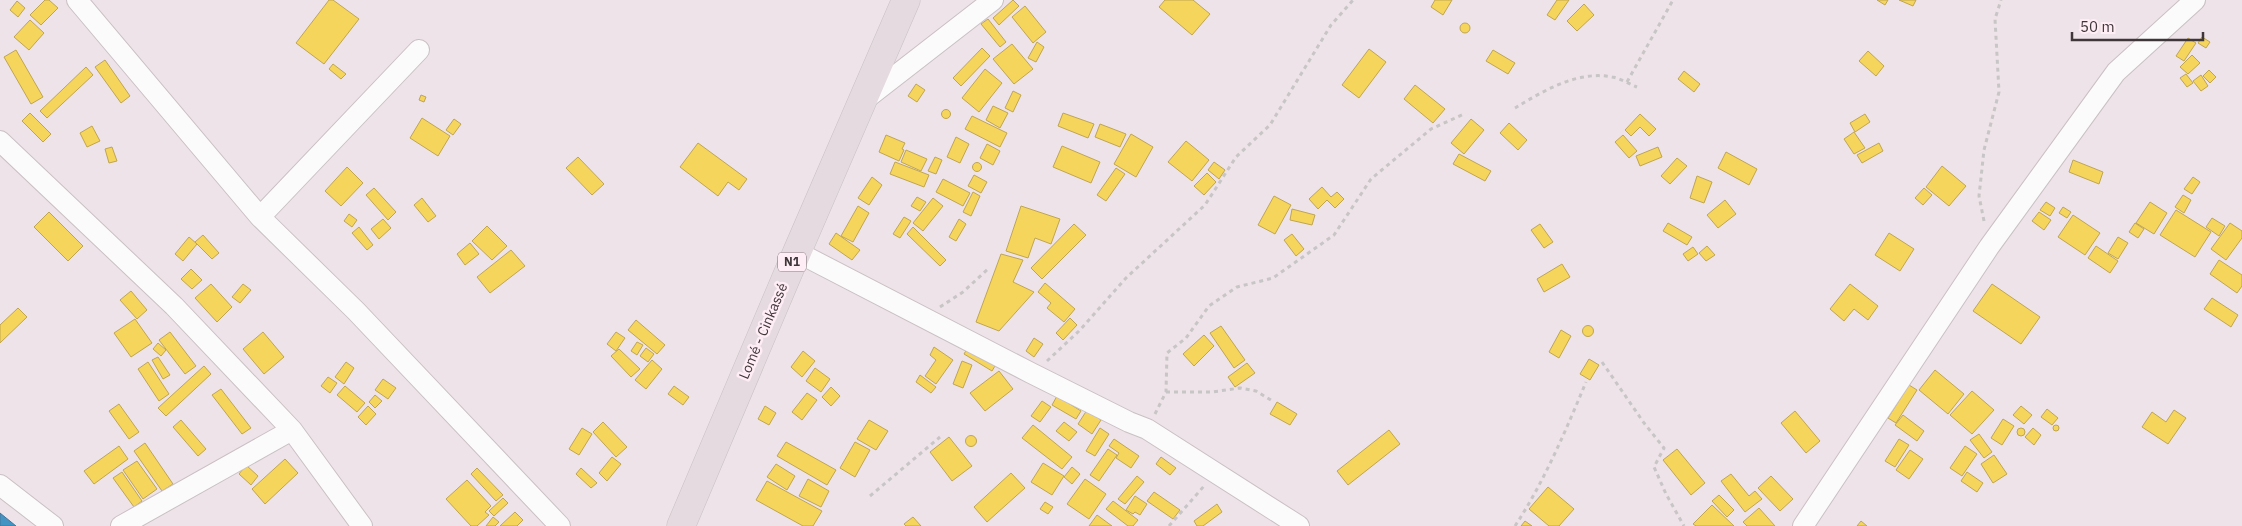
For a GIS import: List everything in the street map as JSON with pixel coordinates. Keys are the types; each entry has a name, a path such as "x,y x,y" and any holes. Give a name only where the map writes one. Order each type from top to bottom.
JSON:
{"highway":[{"name":"Lomé - Cinkassé","path":"681,526 906,0"}],"street":[{"path":"76,0 260,217 356,311 560,526"},
{"path":"862,103 992,0"},
{"path":"1803,526 1989,247 2116,72 2195,0"},
{"path":"260,217 419,50"},
{"path":"0,142 174,306 292,430 362,526"},
{"path":"797,252 1031,373 1129,422 1147,429 1299,526"},
{"path":"121,526 292,430"},
{"path":"0,485 53,526"}],"path":[{"path":"1031,373 1051,358 1079,331 1126,278 1205,205 1236,157 1270,126 1331,25 1353,0"},
{"path":"1626,82 1672,0"},
{"path":"1989,247 1980,196 1984,150 1999,92 1996,19 2001,0"},
{"path":"1515,108 1547,88 1584,77 1611,76 1637,87"},
{"path":"1147,429 1166,392 1167,353 1186,338 1209,306 1237,287 1273,278 1334,235 1370,179 1431,129 1464,114"},
{"path":"925,317 963,292 988,269"},
{"path":"1602,362 1644,423 1664,448 1654,467 1666,494 1684,526"},
{"path":"1514,526 1524,511 1586,382"},
{"path":"1166,392 1212,392 1240,388 1256,391 1274,402"},
{"path":"870,496 940,438"},
{"path":"1172,525 1188,502 1217,473"}],"building: Logements":[{"path":"45,0 49,0 58,8 41,25 30,15"},
{"path":"329,0 333,0 359,19 324,64 296,43"},
{"path":"1013,0 1019,6 999,25 993,18"},
{"path":"1165,0 1193,0 1210,14 1192,35 1159,7"},
{"path":"1435,0 1452,0 1443,15 1431,7"},
{"path":"1557,0 1569,0 1555,20 1547,15"},
{"path":"1877,0 1888,0 1885,5"},
{"path":"1899,0 1916,0 1913,6"},
{"path":"17,1 25,8 18,17 10,10"},
{"path":"1584,4 1594,15 1577,31 1567,21"},
{"path":"1025,6 1046,32 1033,43 1012,17"},
{"path":"988,19 1006,42 1000,47 981,24"},
{"path":"30,20 44,33 29,50 14,37"},
{"path":"1465,23 1470,28 1465,33 1460,28"},
{"path":"2202,37 2210,42 2206,48 2198,43"},
{"path":"2188,38 2196,43 2184,61 2176,56"},
{"path":"1037,42 1044,47 1036,62 1028,58"},
{"path":"1012,44 1033,69 1014,84 993,59"},
{"path":"982,48 990,56 961,86 953,78"},
{"path":"1369,49 1386,62 1359,98 1342,85"},
{"path":"16,50 43,97 31,104 4,57"},
{"path":"1493,50 1515,63 1508,74 1486,61"},
{"path":"1868,51 1884,66 1876,76 1859,61"},
{"path":"2192,55 2200,63 2188,74 2180,67"},
{"path":"105,60 130,96 121,103 95,67"},
{"path":"333,64 346,74 341,79 329,69"},
{"path":"86,67 93,75 47,118 40,111"},
{"path":"985,69 1002,83 979,112 962,98"},
{"path":"2209,70 2216,77 2210,83 2203,76"},
{"path":"1684,71 1700,84 1694,92 1678,79"},
{"path":"2186,74 2193,83 2187,87 2180,78"},
{"path":"2201,75 2208,86 2201,91 2193,81"},
{"path":"916,84 925,90 917,102 908,96"},
{"path":"1415,85 1445,109 1433,123 1404,99"},
{"path":"1013,91 1021,95 1013,112 1005,108"},
{"path":"421,95 426,97 424,102 419,100"},
{"path":"993,106 1008,113 1000,128 986,120"},
{"path":"946,110 950,114 946,118 942,114"},
{"path":"30,113 51,134 43,142 22,121"},
{"path":"1063,113 1094,124 1088,138 1058,126"},
{"path":"1640,114 1656,129 1649,136 1640,127 1631,136 1625,130"},
{"path":"1865,114 1870,122 1855,132 1850,123"},
{"path":"972,116 1007,133 1000,147 965,129"},
{"path":"422,118 450,136 438,156 410,138"},
{"path":"454,119 461,124 453,135 446,130"},
{"path":"1471,119 1484,130 1464,154 1451,143"},
{"path":"1509,123 1527,140 1518,150 1500,133"},
{"path":"1100,124 1126,134 1120,147 1095,137"},
{"path":"92,126 100,141 87,147 80,133"},
{"path":"1854,132 1865,148 1854,154 1844,139"},
{"path":"1131,134 1153,147 1136,177 1114,164"},
{"path":"886,135 905,143 899,161 879,152"},
{"path":"1623,135 1637,151 1629,158 1615,142"},
{"path":"956,137 969,144 960,163 947,157"},
{"path":"1186,141 1209,160 1192,181 1168,162"},
{"path":"698,143 747,179 739,190 728,182 718,196 680,167"},
{"path":"1879,143 1883,151 1862,163 1857,155"},
{"path":"987,144 1000,151 993,165 980,158"},
{"path":"1062,146 1100,162 1091,183 1053,167"},
{"path":"112,147 117,161 109,163 105,149"},
{"path":"1658,147 1662,157 1640,166 1636,156"},
{"path":"906,150 927,159 921,171 901,162"},
{"path":"1726,152 1757,169 1749,185 1718,168"},
{"path":"1459,154 1491,171 1485,181 1453,164"},
{"path":"578,157 604,184 592,195 566,168"},
{"path":"935,157 942,160 936,174 928,171"},
{"path":"1677,158 1687,166 1670,184 1661,176"},
{"path":"2073,160 2103,172 2099,184 2069,172"},
{"path":"895,162 929,175 924,187 890,174"},
{"path":"977,162 982,167 977,172 972,167"},
{"path":"1214,162 1225,170 1219,179 1208,170"},
{"path":"1942,166 1966,186 1949,206 1926,187"},
{"path":"347,167 363,183 341,206 325,191"},
{"path":"1116,168 1125,174 1106,201 1097,195"},
{"path":"1207,173 1216,182 1204,195 1194,186"},
{"path":"974,175 987,182 981,193 968,186"},
{"path":"1697,176 1712,182 1704,203 1690,198"},
{"path":"872,177 882,185 869,205 858,198"},
{"path":"2193,177 2200,182 2192,194 2184,189"},
{"path":"943,179 970,193 963,206 936,192"},
{"path":"1322,187 1331,197 1337,192 1344,199 1335,208 1327,200 1318,209 1309,199"},
{"path":"374,188 396,212 388,220 366,195"},
{"path":"1924,188 1932,195 1923,205 1915,198"},
{"path":"973,192 980,196 971,216 963,212"},
{"path":"2183,195 2191,200 2184,213 2175,207"},
{"path":"1274,196 1291,205 1275,234 1258,225"},
{"path":"917,197 926,202 920,211 911,206"},
{"path":"422,198 436,216 428,222 414,205"},
{"path":"933,198 943,206 923,231 913,223"},
{"path":"1725,200 1736,214 1718,228 1707,215"},
{"path":"2046,202 2055,208 2050,216 2040,210"},
{"path":"2150,202 2167,213 2154,234 2136,223"},
{"path":"858,206 869,213 853,242 841,236"},
{"path":"1021,206 1060,219 1051,244 1035,238 1028,258 1006,251"},
{"path":"2063,207 2071,212 2067,218 2059,213"},
{"path":"1292,209 1315,215 1312,225 1290,220"},
{"path":"2176,210 2211,232 2195,257 2160,235"},
{"path":"49,212 83,246 68,261 34,227"},
{"path":"2039,212 2051,220 2044,230 2032,221"},
{"path":"349,214 357,220 352,227 344,221"},
{"path":"2073,215 2100,233 2085,255 2058,237"},
{"path":"904,217 911,221 900,238 893,234"},
{"path":"2212,218 2225,226 2219,236 2206,227"},
{"path":"383,219 391,228 379,239 371,229"},
{"path":"959,219 966,224 956,241 949,237"},
{"path":"1668,223 1692,237 1687,245 1663,231"},
{"path":"2135,223 2144,229 2138,238 2129,232"},
{"path":"2230,223 2242,231 2242,238 2226,260 2211,249"},
{"path":"1074,224 1086,235 1042,279 1031,268"},
{"path":"1540,224 1553,242 1544,248 1531,230"},
{"path":"487,226 507,246 492,260 472,241"},
{"path":"359,227 373,245 367,250 352,233"},
{"path":"913,227 946,260 940,266 907,234"},
{"path":"836,233 860,250 852,260 829,244"},
{"path":"1889,233 1914,249 1900,271 1875,255"},
{"path":"1292,234 1304,249 1296,256 1284,240"},
{"path":"203,235 219,253 212,259 195,242"},
{"path":"189,237 197,244 183,261 175,254"},
{"path":"2118,237 2128,243 2118,259 2108,253"},
{"path":"470,243 479,254 465,265 457,254"},
{"path":"1707,246 1715,255 1706,261 1699,253"},
{"path":"2096,246 2118,261 2110,273 2088,258"},
{"path":"1693,247 1698,254 1688,261 1683,254"},
{"path":"511,250 525,266 490,293 477,277"},
{"path":"1001,254 1023,260 1013,282 1034,292 999,331 976,322"},
{"path":"2219,260 2242,275 2242,286 2237,293 2210,274"},
{"path":"1562,264 1570,277 1544,292 1537,279"},
{"path":"191,269 202,280 192,289 181,279"},
{"path":"1045,283 1075,309 1064,322 1047,308 1051,303 1038,292"},
{"path":"211,284 232,307 217,322 195,298"},
{"path":"243,284 251,290 240,303 232,297"},
{"path":"1850,284 1878,306 1868,320 1854,309 1844,321 1830,309"},
{"path":"1992,284 2040,317 2021,344 1973,311"},
{"path":"131,291 147,310 137,319 120,300"},
{"path":"2212,298 2238,315 2231,327 2204,309"},
{"path":"18,308 27,317 0,343 0,325"},
{"path":"1070,318 1077,325 1063,340 1056,333"},
{"path":"135,319 152,343 131,357 114,333"},
{"path":"636,320 665,345 657,354 628,330"},
{"path":"1221,326 1245,360 1234,368 1210,333"},
{"path":"1586,326 1590,326 1593,331 1592,335 1586,336 1583,333 1583,329"},
{"path":"1561,330 1571,336 1559,358 1549,352"},
{"path":"170,332 196,366 185,374 159,340"},
{"path":"263,332 284,357 264,374 243,349"},
{"path":"616,332 625,338 616,351 607,344"},
{"path":"1204,335 1214,346 1194,366 1183,354"},
{"path":"1034,338 1043,344 1034,357 1026,351"},
{"path":"637,342 643,345 637,355 631,351"},
{"path":"158,343 166,350 161,356 153,349"},
{"path":"970,344 998,361 992,371 964,354"},
{"path":"934,347 953,360 936,384 925,376 936,360 930,355"},
{"path":"646,348 654,354 648,362 640,356"},
{"path":"619,349 640,369 631,377 611,356"},
{"path":"803,351 815,361 802,377 791,367"},
{"path":"158,357 170,375 163,379 152,360"},
{"path":"1589,359 1599,365 1590,380 1580,374"},
{"path":"652,360 662,369 646,389 635,380"},
{"path":"962,361 972,365 963,388 953,384"},
{"path":"148,362 169,394 159,401 138,369"},
{"path":"346,362 354,368 344,384 335,377"},
{"path":"1247,363 1255,373 1235,387 1228,377"},
{"path":"204,366 211,374 166,416 158,408"},
{"path":"815,368 830,379 821,392 806,381"},
{"path":"1935,370 1964,394 1948,414 1919,390"},
{"path":"999,371 1013,389 985,411 970,393"},
{"path":"920,375 936,387 931,393 916,382"},
{"path":"328,377 337,383 330,393 321,386"},
{"path":"383,379 396,388 388,399 375,390"},
{"path":"1909,385 1917,390 1896,423 1888,418"},
{"path":"345,386 365,403 357,412 337,395"},
{"path":"674,386 689,397 683,405 668,394"},
{"path":"831,387 840,396 831,406 822,397"},
{"path":"221,389 251,428 242,434 212,395"},
{"path":"1972,391 1994,410 1972,434 1950,415"},
{"path":"807,393 817,400 802,420 792,412"},
{"path":"375,395 382,401 375,408 369,402"},
{"path":"1057,396 1081,411 1076,419 1052,405"},
{"path":"1042,401 1051,407 1040,422 1031,416"},
{"path":"1277,402 1297,414 1290,425 1270,414"},
{"path":"119,404 139,432 129,439 109,411"},
{"path":"368,406 376,414 366,425 358,417"},
{"path":"765,406 776,413 769,425 758,419"},
{"path":"2021,406 2032,415 2024,424 2013,415"},
{"path":"2047,409 2058,418 2052,425 2041,417"},
{"path":"1087,410 1101,420 1092,434 1078,424"},
{"path":"2174,410 2186,418 2168,444 2142,427 2152,412 2166,422"},
{"path":"1795,411 1820,441 1806,453 1781,423"},
{"path":"1903,415 1924,431 1917,441 1895,425"},
{"path":"2003,419 2014,426 2002,445 1991,438"},
{"path":"181,420 206,449 198,456 173,427"},
{"path":"869,420 888,431 876,450 857,439"},
{"path":"603,422 627,447 616,457 593,432"},
{"path":"1064,422 1077,432 1069,441 1056,431"},
{"path":"1033,425 1072,457 1062,469 1022,438"},
{"path":"2056,425 2059,428 2056,431 2053,428"},
{"path":"582,428 592,434 579,455 569,449"},
{"path":"1100,428 1109,434 1095,456 1086,451"},
{"path":"2021,428 2025,432 2021,436 2017,432"},
{"path":"2033,428 2041,435 2034,445 2025,437"},
{"path":"1389,430 1400,444 1348,485 1337,471"},
{"path":"1979,434 1992,452 1984,458 1970,440"},
{"path":"969,436 973,436 976,441 975,445 969,446 966,443 966,439"},
{"path":"949,437 972,466 952,481 930,452"},
{"path":"1114,439 1139,456 1131,468 1116,458 1119,453 1109,446"},
{"path":"1899,439 1909,445 1895,467 1885,461"},
{"path":"786,442 836,470 827,485 777,456"},
{"path":"855,442 870,450 855,477 840,468"},
{"path":"145,443 173,484 162,491 134,451"},
{"path":"119,446 128,459 94,484 84,471"},
{"path":"1965,446 1977,454 1962,476 1950,468"},
{"path":"1108,449 1117,455 1099,481 1090,475"},
{"path":"1677,449 1705,483 1691,495 1663,460"},
{"path":"1910,450 1923,459 1909,479 1896,470"},
{"path":"1994,455 2007,474 1993,483 1981,464"},
{"path":"612,457 621,464 607,481 599,473"},
{"path":"1161,457 1176,468 1170,475 1156,464"},
{"path":"285,459 298,473 265,504 252,489"},
{"path":"137,461 157,489 143,499 123,470"},
{"path":"1043,463 1064,476 1052,495 1031,482"},
{"path":"776,464 795,476 787,490 767,477"},
{"path":"246,465 258,476 251,485 239,474"},
{"path":"1072,467 1080,474 1072,484 1064,477"},
{"path":"477,468 503,495 496,501 471,474"},
{"path":"581,468 597,483 591,488 576,474"},
{"path":"122,472 142,501 134,507 113,478"},
{"path":"1967,472 1983,483 1977,492 1961,481"},
{"path":"1011,473 1025,488 987,522 974,507"},
{"path":"1731,474 1749,496 1755,491 1762,499 1745,512 1721,481"},
{"path":"1137,476 1144,482 1125,504 1118,499"},
{"path":"1771,476 1793,499 1780,511 1758,488"},
{"path":"808,479 829,491 821,507 799,496"},
{"path":"1085,479 1106,494 1089,519 1067,504"},
{"path":"467,480 491,506 485,512 489,515 477,526 471,526 446,499"},
{"path":"767,481 822,511 813,526 803,526 756,500"},
{"path":"1548,487 1574,509 1559,526 1549,526 1529,509"},
{"path":"1154,492 1180,510 1173,519 1147,501"},
{"path":"1719,495 1734,510 1727,517 1712,501"},
{"path":"1135,496 1147,504 1140,515 1126,510"},
{"path":"503,498 508,503 494,516 489,511"},
{"path":"1113,501 1138,520 1133,526 1128,526 1106,509"},
{"path":"1045,502 1053,507 1048,514 1040,509"},
{"path":"1217,504 1222,512 1203,526 1197,526 1194,521"},
{"path":"1712,505 1734,526 1696,526 1693,524"},
{"path":"1759,508 1775,526 1747,526 1743,522"},
{"path":"515,512 523,520 517,526 500,526"},
{"path":"1097,515 1112,526 1089,526"},
{"path":"493,517 499,522 495,526 486,526"},
{"path":"913,517 921,526 906,526 904,524"},
{"path":"1525,521 1532,526 1521,526"},
{"path":"1861,521 1867,526 1857,526"}],"building: Écoles":[{"path":"0,513 16,526 0,526"}]}
